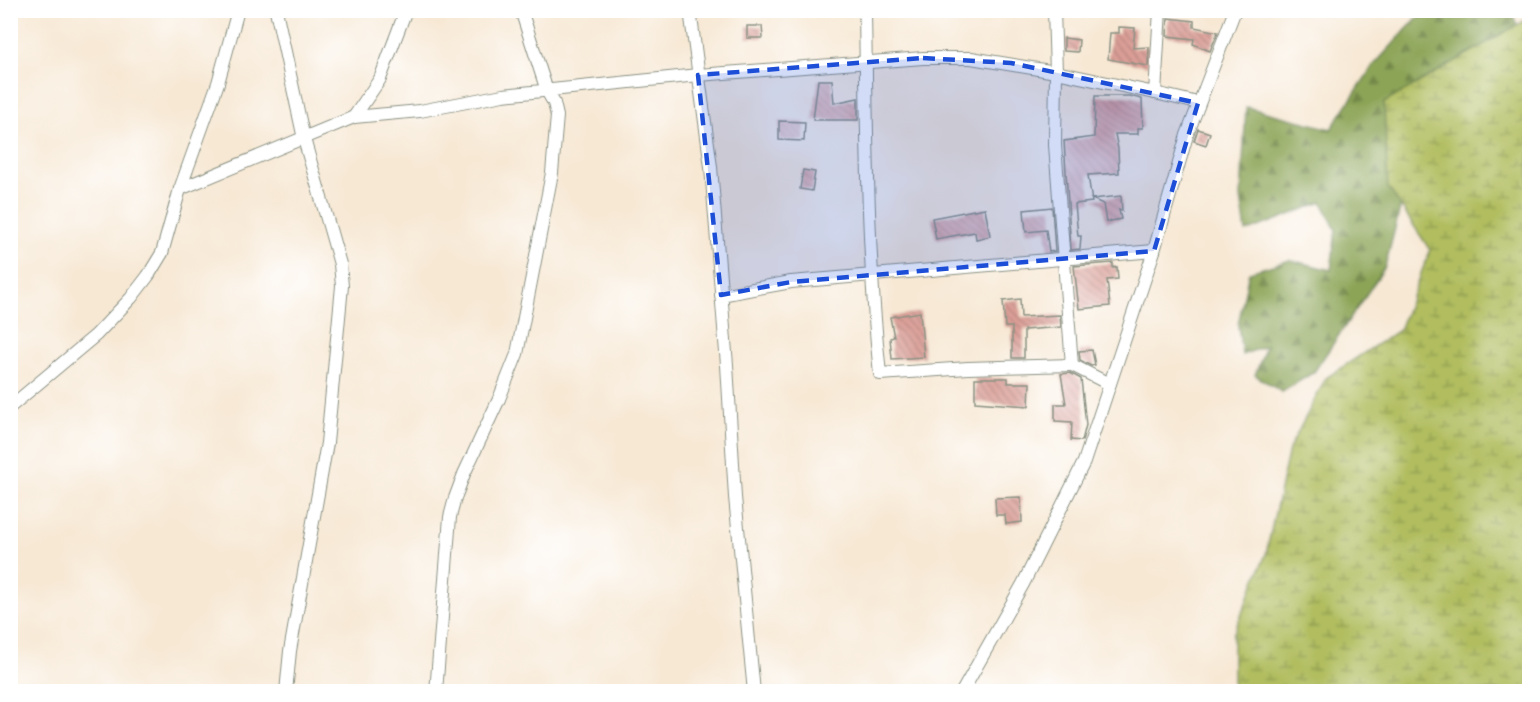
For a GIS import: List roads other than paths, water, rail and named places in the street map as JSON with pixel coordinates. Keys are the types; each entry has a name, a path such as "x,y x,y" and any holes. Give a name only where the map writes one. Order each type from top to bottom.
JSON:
{"street":[{"path":"10,407 96,335 131,298 162,253 180,189 218,83 238,10"},
{"path":"276,10 304,139 340,264 342,286 327,443 290,651 286,692"},
{"path":"354,117 380,79 406,10"},
{"path":"436,692 450,518 454,498 500,399 517,354 552,173 557,116 521,10"},
{"path":"690,10 709,147 735,497 754,692"},
{"path":"865,10 871,276 880,374 968,368 1072,365 1109,384"},
{"path":"1054,10 1055,145 1072,365"},
{"path":"1155,93 1160,10"},
{"path":"962,692 1023,584 1074,485 1092,440 1154,250 1198,103 1235,10"},
{"path":"180,189 354,117 420,111 503,95 698,75 923,58 971,58 1056,72 1198,103"},
{"path":"721,295 790,282 1154,250"}]}
